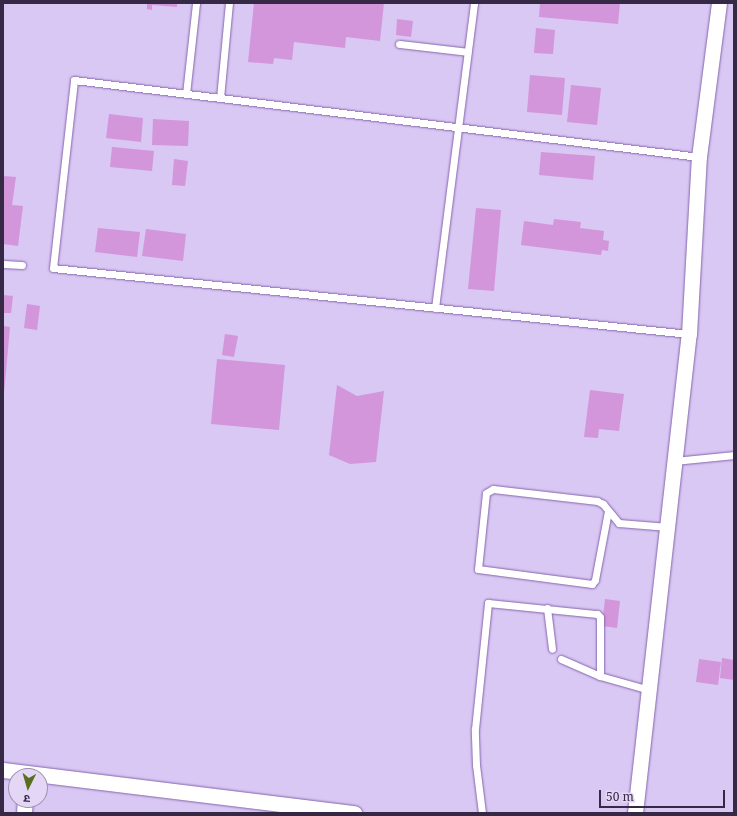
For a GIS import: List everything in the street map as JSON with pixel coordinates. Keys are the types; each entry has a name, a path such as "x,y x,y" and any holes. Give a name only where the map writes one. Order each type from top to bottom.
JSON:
{"street":[{"path":"635,813 689,334 699,157 719,3"},
{"path":"48,778 284,808 354,813"}],"lane":[{"path":"186,94 196,3"},
{"path":"220,98 228,3"},
{"path":"435,308 474,3"},
{"path":"398,44 468,52"},
{"path":"689,334 53,268 74,80 699,157"},
{"path":"3,264 22,265"},
{"path":"675,461 734,455"},
{"path":"608,511 596,580 592,584 478,569 489,490 597,501 608,511 619,522 668,527"},
{"path":"482,813 476,765 475,729 487,605 493,602 599,615 600,676"},
{"path":"547,608 552,649"},
{"path":"561,659 600,676 649,690"}],"building":[{"path":"147,3 177,3 177,7 152,5 152,10 147,9"},
{"path":"254,3 384,3 380,41 346,37 345,48 294,42 292,60 274,58 273,64 248,62"},
{"path":"540,3 620,3 618,24 539,17"},
{"path":"397,19 413,21 411,37 396,35"},
{"path":"536,28 555,30 553,54 534,53"},
{"path":"530,75 565,78 562,115 527,112"},
{"path":"571,85 601,88 597,125 567,122"},
{"path":"109,114 143,118 141,142 106,138"},
{"path":"153,119 189,121 188,146 152,145"},
{"path":"112,147 154,151 152,171 110,167"},
{"path":"541,152 595,156 593,180 539,175"},
{"path":"174,159 188,161 185,186 172,185"},
{"path":"3,176 16,177 12,205 23,206 18,246 3,244"},
{"path":"476,208 501,210 494,291 468,289"},
{"path":"554,219 581,222 580,228 604,231 603,240 609,241 608,251 602,250 601,255 521,245 524,221 553,225"},
{"path":"98,228 140,232 137,257 95,252"},
{"path":"146,229 186,234 183,261 142,256"},
{"path":"3,295 13,296 11,313 3,313"},
{"path":"27,304 40,306 37,330 24,328"},
{"path":"3,326 10,327 4,393 3,393"},
{"path":"225,334 238,336 234,357 222,355"},
{"path":"217,359 285,365 279,430 211,424"},
{"path":"337,385 357,396 384,391 376,462 350,464 329,455"},
{"path":"590,390 624,394 619,431 599,429 598,438 584,437"},
{"path":"605,599 620,601 617,628 602,626"},
{"path":"722,658 734,660 734,680 720,678"},
{"path":"699,659 721,662 718,685 696,682"}]}
